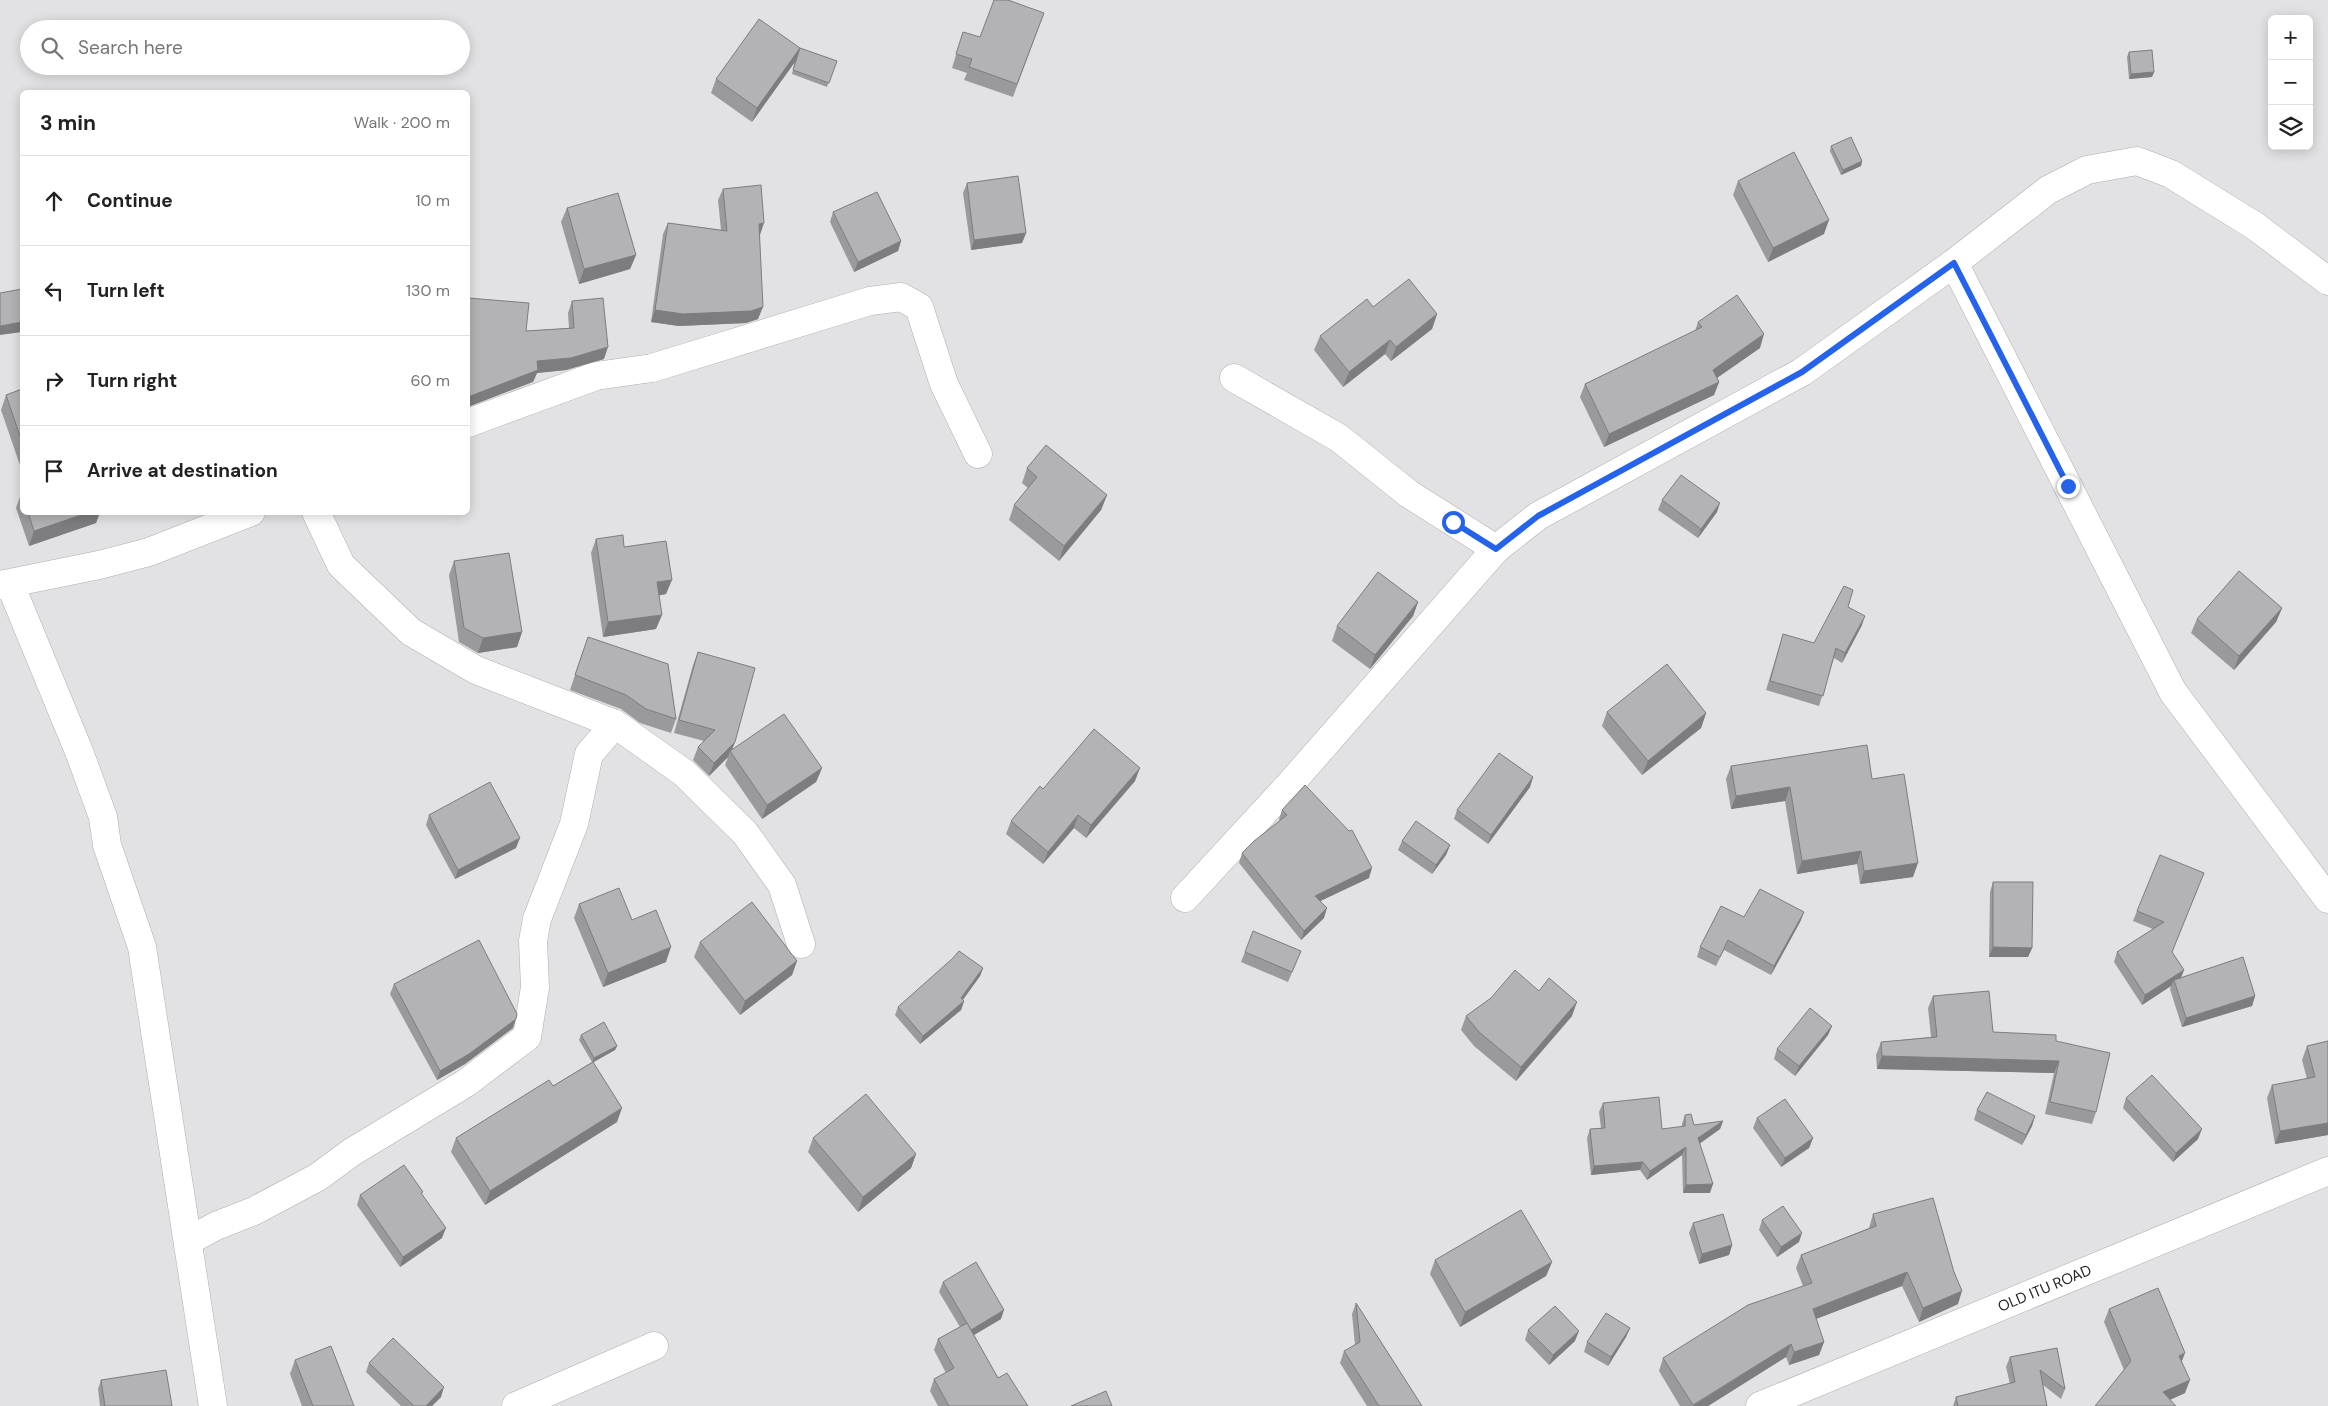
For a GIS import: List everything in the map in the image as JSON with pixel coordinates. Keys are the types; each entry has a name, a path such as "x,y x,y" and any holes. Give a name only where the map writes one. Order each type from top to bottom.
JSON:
{"street":[{"path":"1186,898 1291,783 1496,549 1538,516 1802,372 1954,263 2048,190 2087,170 2136,160 2171,174 2255,226 2328,281"},
{"path":"1954,263 2173,692 2328,899"},
{"path":"470,421 596,376 652,368 870,302 901,297 919,307 944,384 978,454"},
{"path":"1234,378 1339,438 1409,494 1496,549"},
{"path":"213,1406 142,947 107,846 102,817 96,799 5,584 99,566 149,552 200,522 236,515"},
{"path":"317,515 342,565 411,632 476,670 615,724 684,773 745,833 782,885 801,944"},
{"path":"188,1241 216,1226 254,1211 318,1177 352,1152 466,1083 527,1037 535,987 533,941 537,919 574,824 589,754 615,724"},
{"name":"OLD ITU ROAD","path":"1760,1406 2328,1171"},
{"path":"516,1406 654,1346"}],"building":[{"path":"994,0 1008,0 1044,13 1017,84 969,67 972,59 956,54 963,32 980,37"},
{"path":"759,19 800,48 757,108 716,79"},
{"path":"800,48 837,61 829,83 793,70"},
{"path":"2152,50 2154,72 2131,74 2129,52"},
{"path":"1851,137 1862,161 1843,170 1831,146"},
{"path":"1794,152 1829,220 1773,248 1738,181"},
{"path":"1018,176 1026,233 974,240 967,183"},
{"path":"761,185 764,223 759,224 763,307 751,311 683,314 655,310 668,223 727,231 723,189"},
{"path":"877,192 901,241 858,262 833,212"},
{"path":"618,193 636,255 584,269 567,208"},
{"path":"1409,279 1437,314 1396,347 1390,340 1349,372 1320,336 1367,299 1373,307"},
{"path":"20,289 20,322 0,326 0,293"},
{"path":"1737,295 1764,334 1713,370 1719,382 1609,434 1585,384 1702,327 1698,322"},
{"path":"470,298 529,303 526,331 574,328 572,301 603,298 608,347 571,358 537,361 538,370 470,396"},
{"path":"20,390 20,436 6,395"},
{"path":"1046,445 1107,495 1064,546 1014,505 1037,477 1027,468"},
{"path":"1681,475 1720,503 1701,529 1662,500"},
{"path":"29,515 81,515 34,531"},
{"path":"623,535 624,547 666,541 672,580 657,582 662,615 608,622 596,539"},
{"path":"509,553 522,632 483,638 464,628 454,561"},
{"path":"2239,571 2282,608 2239,656 2197,619"},
{"path":"1378,572 1418,602 1375,655 1337,626"},
{"path":"1844,586 1853,590 1848,607 1865,616 1845,653 1836,648 1823,696 1770,681 1783,634 1814,643"},
{"path":"588,637 668,664 676,719 646,709 626,695 575,675"},
{"path":"698,652 755,668 735,742 714,763 698,747 715,730 679,720"},
{"path":"1667,664 1706,713 1648,761 1607,712"},
{"path":"784,714 822,768 767,805 730,751"},
{"path":"1094,729 1140,768 1091,825 1078,815 1048,852 1011,821 1040,786 1043,789"},
{"path":"1867,745 1872,779 1904,774 1918,863 1864,871 1861,851 1802,861 1790,787 1736,796 1731,766"},
{"path":"1499,753 1533,777 1491,835 1457,810"},
{"path":"490,782 520,838 458,870 429,815"},
{"path":"1305,785 1349,831 1352,830 1372,868 1315,896 1327,908 1304,931 1242,853 1287,815 1282,810"},
{"path":"1416,821 1450,845 1436,865 1402,841"},
{"path":"2160,855 2204,873 2172,952 2184,970 2145,995 2117,952 2164,922 2137,911"},
{"path":"1993,882 2033,882 2032,948 1993,947"},
{"path":"619,888 632,920 656,910 671,947 608,973 579,904"},
{"path":"1760,889 1804,912 1774,966 1728,940 1720,957 1700,947 1721,906 1744,917"},
{"path":"752,902 797,961 745,1001 700,942"},
{"path":"1253,931 1301,951 1292,972 1245,952"},
{"path":"479,940 517,1014 516,1019 469,1054 440,1071 394,984"},
{"path":"959,951 983,968 961,998 964,1001 923,1036 898,1007"},
{"path":"2243,957 2255,996 2186,1018 2174,980"},
{"path":"1515,970 1539,991 1549,978 1577,1002 1521,1067 1479,1032 1466,1016 1491,998"},
{"path":"1989,991 1993,1032 2056,1035 2056,1041 2110,1053 2096,1112 2050,1102 2059,1061 1882,1056 1881,1042 1937,1037 1933,996"},
{"path":"1810,1008 1832,1026 1799,1066 1777,1049"},
{"path":"604,1022 617,1046 594,1058 581,1035"},
{"path":"2328,1041 2328,1123 2280,1131 2272,1085 2315,1077 2307,1046"},
{"path":"593,1062 622,1108 490,1191 456,1138 549,1080 553,1086"},
{"path":"2152,1075 2202,1129 2176,1153 2126,1098"},
{"path":"1987,1092 2035,1116 2026,1135 1977,1110"},
{"path":"866,1094 916,1154 863,1197 813,1138"},
{"path":"1659,1097 1662,1129 1685,1126 1685,1115 1691,1114 1694,1125 1723,1121 1698,1138 1713,1184 1686,1185 1686,1147 1650,1171 1643,1162 1594,1166 1590,1129 1605,1128 1603,1103"},
{"path":"1785,1099 1813,1138 1785,1158 1757,1118"},
{"path":"404,1165 446,1228 403,1257 360,1195"},
{"path":"1933,1198 1954,1272 1962,1291 1923,1308 1907,1272 1813,1309 1824,1342 1794,1352 1791,1344 1693,1405 1663,1358 1748,1305 1812,1283 1801,1255 1876,1226 1873,1214"},
{"path":"1783,1206 1802,1233 1781,1247 1762,1220"},
{"path":"1521,1210 1552,1262 1465,1312 1435,1260"},
{"path":"1723,1214 1732,1245 1702,1254 1693,1223"},
{"path":"976,1262 1004,1310 971,1330 943,1282"},
{"path":"2158,1288 2185,1353 2179,1356 2190,1380 2163,1392 2176,1406 2095,1406 2131,1361 2109,1309"},
{"path":"1356,1303 1422,1406 1379,1406 1344,1351 1360,1342"},
{"path":"1555,1306 1579,1331 1553,1355 1528,1330"},
{"path":"1606,1313 1630,1328 1611,1357 1587,1342"},
{"path":"967,1323 998,1378 1007,1373 1028,1406 949,1406 934,1379 954,1368 938,1339"},
{"path":"393,1338 444,1387 426,1406 414,1406 369,1363"},
{"path":"331,1346 354,1406 313,1406 295,1360"},
{"path":"2057,1348 2065,1389 2040,1370 2047,1406 1958,1406 1956,1397 2015,1382 2010,1357"},
{"path":"166,1370 172,1406 105,1406 101,1380"},
{"path":"1106,1391 1112,1406 1071,1406"}],"route":[{"path":"1453,522 1496,549 1538,516 1802,372 1954,263 2068,486"}]}
